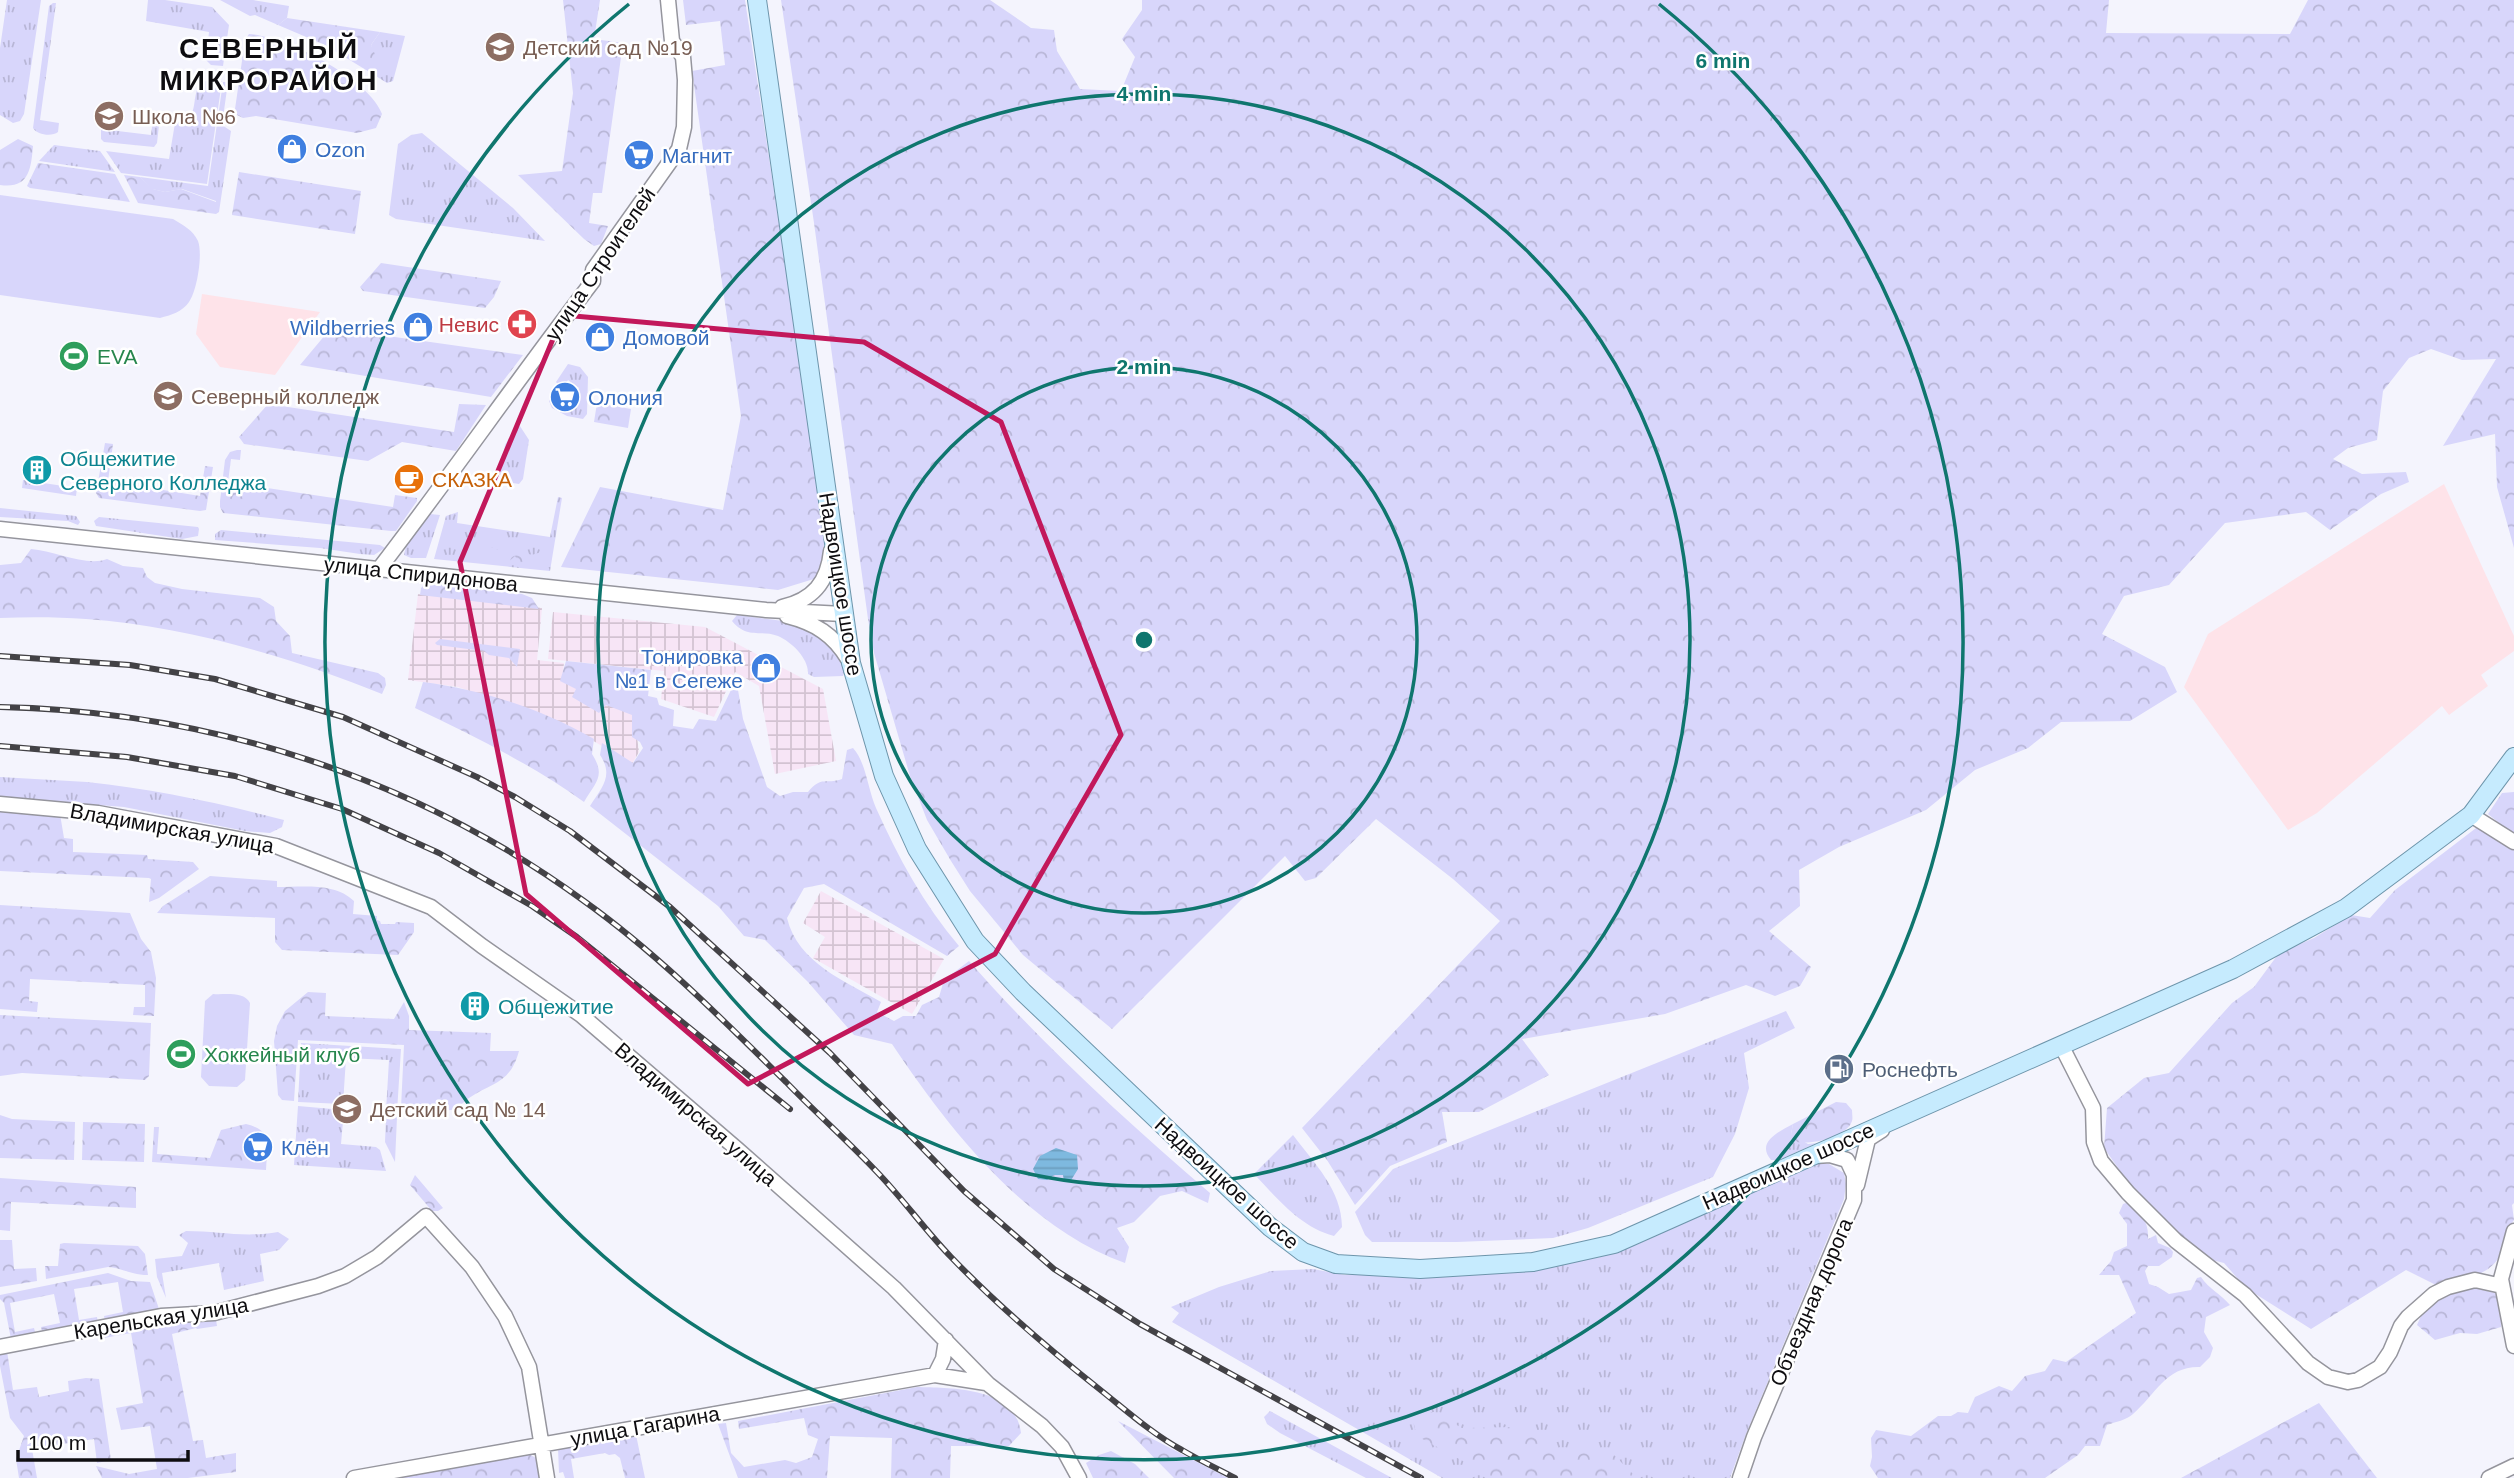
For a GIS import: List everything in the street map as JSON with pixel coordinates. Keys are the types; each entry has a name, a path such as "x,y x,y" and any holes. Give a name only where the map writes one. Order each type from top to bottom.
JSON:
{"main road":[{"name":"Надвоицкое шоссе","path":"757,0 851,663 884,776 917,849 975,940 1023,992 1270,1227 1303,1252 1336,1264 1420,1269 1533,1262 1614,1244 2233,969 2346,908 2471,815 2514,757"}],"street":[{"name":"улица Строителей","path":"379,569 449,478 500,402 593,281 593,270 679,149 684,127 685,80 683,57 672,40 668,0"},
{"name":"улица Спиридонова","path":"0,529 766,610 843,614"},
{"path":"766,610 801,601 816,592 830,565 831,529"},
{"path":"766,610 821,628 839,644 851,663"},
{"name":"Владимирская улица","path":"0,804 97,813 276,846 431,907 581,1015 894,1288 988,1384 1042,1426 1062,1447 1079,1478"},
{"path":"2471,815 2514,842"},
{"path":"2061,1045 2093,1108 2094,1142 2101,1161 2128,1193 2170,1234 2245,1295 2308,1363 2328,1377 2348,1382 2358,1380 2380,1367 2408,1317 2441,1291 2475,1280 2502,1286"},
{"path":"1854,1200 1868,1139 1906,1114"},
{"name":"Объездная дорога","path":"1740,1478 1754,1437 1854,1200 1854,1175 1847,1160 1830,1155 1810,1157"},
{"name":"Карельская улица","path":"0,1347 161,1316 214,1313 318,1286 345,1276 377,1257 426,1216 472,1267 505,1316 529,1367 542,1445"},
{"path":"2514,1231 2501,1279 2514,1346"},
{"path":"935,1375 943,1359 946,1340"},
{"name":"улица Гагарина","path":"354,1478 935,1375 988,1384"},
{"path":"542,1445 547,1478"},
{"path":"2489,1478 2514,1466"}],"highlighted area":[{"path":"563,315 864,342 1001,422 1121,735 995,954 748,1084 526,894 460,562"}],"shaded area":[{"path":"202,294 320,312 275,375 220,367 196,334"},
{"path":"2444,484 2514,636 2514,651 2481,675 2488,686 2449,715 2442,706 2317,813 2288,830 2184,687 2208,634"},
{"path":"418,594 542,608 537,660 564,663 562,680 634,714 639,752 632,764 565,724 458,687 408,680"},
{"path":"553,612 705,627 823,689 836,761 775,774 759,686 735,672 714,717 661,699 664,671 548,659"},
{"path":"821,891 944,959 912,1014 813,958 825,937 803,923"},
{"path":"1056,1148 1077,1155 1078,1169 1070,1182 1064,1181 1063,1175 1054,1175 1047,1180 1038,1179 1033,1169 1040,1156"}],"green space":[{"path":"7,0 41,0 24,114 20,121 13,123 0,115 0,48"},
{"path":"148,0 212,7 229,25 223,66 211,65 206,60 209,32 146,21"},
{"path":"220,0 253,0 289,6 287,18 278,25 255,15 250,16"},
{"path":"563,0 600,0 594,39 623,43 602,193 593,193 589,223 608,226 601,244 594,246 518,175 562,171 573,93"},
{"path":"683,0 745,0 825,525 823,561 817,578 778,590 561,567 600,487 723,510 741,416 692,71 725,65 720,21 686,25"},
{"path":"781,0 990,0 1031,28 1054,30 1057,51 1080,89 1121,91 1135,57 1122,39 1142,10 1142,0 2109,0 2106,33 2290,34 2308,0 2514,0 2514,548 2497,487 2495,434 2443,446 2496,359 2462,360 2431,349 2409,358 2383,391 2377,440 2348,448 2333,459 2362,474 2406,472 2409,482 2381,494 2330,530 2306,512 2225,523 2169,585 2124,596 2102,634 2165,667 2177,692 2130,721 2061,722 2028,748 1975,770 1926,810 1839,847 1799,870 1800,906 1769,931 1811,967 1800,986 1775,996 1746,985 1665,1014 1522,1039 1549,1075 1479,1112 1442,1112 1447,1142 1390,1166 1355,1205 1327,1160 1302,1128 1500,921 1453,879 1376,819 1316,878 1305,881 1285,856 1112,1029 1023,955 970,891 927,820 910,776 874,653"},
{"path":"56,3 40,120 59,123 58,132 49,135 41,134 33,128 49,6"},
{"path":"287,18 380,32 371,45 381,68 378,72 371,73 325,45 278,25"},
{"path":"380,32 405,36 393,81 387,83 371,73 378,72 371,45"},
{"path":"249,34 283,42 344,74 361,87 382,114 376,128 357,133 237,115 235,109 245,40"},
{"path":"209,80 222,81 207,184 121,173 106,151 169,159 176,117 192,113 197,89"},
{"path":"223,82 228,82 222,125 231,131 219,212 216,214 216,201 182,189 165,192 152,189 140,177 208,186"},
{"path":"154,111 160,116 157,143 154,147 104,142 101,139 101,129 151,135"},
{"path":"422,133 513,208 545,241 396,219 389,215 398,144 411,135"},
{"path":"18,139 33,146 29,170 17,184 0,185 0,150"},
{"path":"54,145 100,151 115,172 39,161"},
{"path":"38,163 115,174 130,202 30,188 27,186"},
{"path":"239,172 361,191 355,234 232,215"},
{"path":"124,175 140,177 153,189 165,192 181,189 216,202 216,214 138,203"},
{"path":"0,195 173,219 191,231 198,241 199,263 192,297 180,311 160,318 0,295"},
{"path":"381,263 501,281 494,297 485,308 363,291 360,287"},
{"path":"331,328 523,355 491,397 300,365"},
{"path":"568,364 580,367 588,377 587,414 583,419 567,416 552,408 549,401 556,390 560,393 555,401 566,408 579,388 568,380 562,390 556,382"},
{"path":"597,403 631,409 628,428 594,422"},
{"path":"268,404 454,432 459,404 486,405 456,451 402,442 368,461 244,444 239,437"},
{"path":"518,423 529,440 523,479 519,484 499,481 505,445"},
{"path":"105,443 113,444 108,481 200,496 205,466 213,467 206,510 99,498 96,493"},
{"path":"241,450 240,460 231,459 228,482 393,507 395,495 417,498 417,501 396,531 223,513 220,501 225,460 230,452"},
{"path":"23,480 77,488 76,496 22,488"},
{"path":"558,497 562,498 550,571 434,559 446,516 458,512 457,523 550,537"},
{"path":"0,508 76,516 80,522 78,525 68,521 0,517"},
{"path":"430,514 440,515 426,558 404,555 406,546"},
{"path":"99,517 198,527 198,536 182,539 96,526 94,521"},
{"path":"221,530 380,545 385,548 374,555 215,540 215,534"},
{"path":"479,546 499,550 512,549 532,555 541,552 543,559 534,567 521,567 515,556 506,564 492,562 478,550"},
{"path":"31,549 80,560 107,559 123,566 143,568 147,577 155,583 182,589 260,598 274,607 276,621 290,636 292,653 378,673 385,678 386,685 382,694 274,656 161,628 86,619 0,618 0,565 21,563"},
{"path":"426,583 522,594 532,598 539,609 420,595 421,588"},
{"path":"737,615 791,622 813,629 840,655 845,668 843,676 814,677 808,674 803,657 789,642 772,634 743,630 732,621"},
{"path":"440,639 520,649 517,667 509,658 489,655 484,651 437,645 435,643"},
{"path":"566,661 651,670 648,696 657,698 659,705 674,710 673,726 693,729 699,719 716,721 731,690 738,690 743,719 767,787 780,796 793,792 808,792 820,782 842,779 847,750 853,748 861,761 876,808 903,862 934,914 959,946 947,956 824,884 804,888 787,918 801,947 812,959 838,978 881,1002 877,1012 894,1021 903,1016 916,1016 922,1005 939,997 944,980 969,961 1085,1081 1210,1193 1208,1203 1182,1191 1160,1196 1134,1222 1117,1228 1129,1247 1125,1263 1089,1247 1054,1226 1022,1200 964,1141 892,1044 854,1035 808,982 765,940 744,936 718,906 590,806 605,781 606,769 600,755 602,743 633,763 643,748 640,742 632,737 632,715 606,705 599,713 572,697 576,689 560,681"},
{"path":"423,682 512,702 594,739 592,754 599,774 584,802 523,763 415,708"},
{"path":"0,777 137,788 284,820 282,827 270,833 245,831 124,807 0,797"},
{"path":"2514,792 2514,835 2488,814 2502,793"},
{"path":"0,810 60,814 64,838 73,839 73,852 147,855 148,859 193,862 199,869 159,898 149,902 149,878 0,871"},
{"path":"2480,825 2497,834 2508,848 2514,847 2514,1220 2508,1229 2500,1255 2495,1263 2481,1273 2438,1286 2406,1270 2311,1329 2246,1288 2224,1263 2204,1258 2130,1185 2104,1148 2107,1108 2144,1078 2169,1073 2232,1003 2254,987 2279,953 2314,938 2351,915 2370,918 2395,890"},
{"path":"210,876 277,881 277,887 328,888 354,901 353,914 377,916 381,924 414,923 414,932 398,955 282,950 275,942 275,918 157,913 163,906"},
{"path":"0,905 130,913 141,939 151,952 156,978 154,1016 133,1015 134,1007 145,1007 145,985 30,979 29,1001 38,1002 37,1012 0,1009"},
{"path":"308,992 326,993 325,1016 394,1019 404,1002 409,1016 409,1030 491,1033 490,1051 519,1051 511,1070 500,1081 454,1109 432,1111 401,1108 404,1045 298,1040 294,1101 282,1100 278,1095 274,1041 277,1026 285,1011"},
{"path":"213,994 239,995 250,1003 245,1080 237,1087 209,1086 201,1077 205,1001"},
{"path":"1786,1011 1795,1028 1744,1053 1749,1088 1735,1134 1713,1177 1588,1228 1553,1238 1372,1242 1365,1235 1355,1212 1393,1169"},
{"path":"0,1015 151,1023 149,1076 145,1080 22,1073 0,1076"},
{"path":"301,1043 401,1049 397,1112 386,1111 389,1060 346,1058 343,1104 298,1102"},
{"path":"1836,1102 1846,1103 1852,1110 1849,1127 1828,1139 1797,1142 1791,1134 1793,1124"},
{"path":"298,1106 344,1110 341,1144 376,1147 380,1150 386,1171 294,1165"},
{"path":"0,1115 12,1119 75,1122 74,1160 0,1158"},
{"path":"386,1117 397,1117 395,1162 385,1142"},
{"path":"83,1122 145,1124 144,1162 82,1160"},
{"path":"246,1124 265,1135 266,1170 152,1162 154,1127 159,1127 157,1154 210,1158 221,1130"},
{"path":"1793,1124 1791,1134 1808,1144 1817,1143 1779,1160 1771,1160 1767,1154 1767,1143 1775,1134"},
{"path":"1293,1135 1318,1167 1337,1201 1342,1227 1334,1236 1300,1219 1254,1174"},
{"path":"1816,1163 1829,1164 1844,1173 1844,1199 1730,1478 1442,1478 1172,1322 1179,1313 1171,1307 1219,1287 1271,1271 1313,1269 1345,1275 1515,1270 1600,1257 1638,1244"},
{"path":"415,1175 443,1208 432,1211 410,1185"},
{"path":"0,1178 136,1187 136,1208 11,1202 10,1231 0,1230"},
{"path":"2129,1202 2146,1223 2148,1239 2156,1235 2158,1243 2173,1252 2172,1257 2159,1266 2148,1266 2145,1271 2149,1284 2169,1294 2191,1290 2197,1278 2201,1277 2230,1305 2206,1317 2204,1332 2213,1348 2210,1357 2200,1367 2178,1371 2170,1376 2130,1416 2107,1425 2100,1446 2085,1446 2078,1455 2045,1478 1878,1478 1870,1466 1871,1438 1876,1430 1911,1436 1938,1416 1968,1413 1975,1397 1999,1386 2012,1391 2025,1376 2045,1371 2053,1359 2066,1362 2136,1313 2119,1275 2099,1275 2111,1261 2114,1252 2127,1246 2127,1224 2119,1213 2123,1204"},
{"path":"186,1231 243,1234 278,1232 289,1239 279,1250 260,1254 264,1281 224,1290 219,1263 162,1273 166,1298 157,1277 155,1259 182,1256 188,1243 179,1235"},
{"path":"0,1240 12,1240 14,1269 36,1268 37,1281 0,1287"},
{"path":"60,1244 138,1246 145,1254 148,1275 108,1267 46,1279 45,1266 58,1266"},
{"path":"108,1273 131,1281 150,1282 159,1309 105,1321 104,1316 123,1312 118,1282 74,1289 79,1320 97,1317 98,1323 43,1335 41,1327 60,1323 54,1294 10,1303 15,1332 34,1328 36,1336 11,1339 0,1295"},
{"path":"2463,1285 2495,1293 2502,1307 2501,1327 2477,1334 2460,1333 2435,1340 2417,1325 2425,1307"},
{"path":"214,1307 217,1326 172,1334 193,1441 203,1440 206,1458 236,1453 236,1472 188,1478 102,1478 96,1466 129,1474 157,1469 150,1426 121,1430 116,1408 143,1403 131,1333 104,1338 102,1332"},
{"path":"7,1351 13,1390 37,1387 39,1397 69,1391 68,1381 99,1379 111,1460 97,1463 94,1439 32,1449 37,1478 19,1478 16,1459 24,1436 10,1418 0,1366 0,1352"},
{"path":"917,1387 964,1390 995,1398 1017,1418 1021,1433 1009,1446 951,1446 950,1478 891,1478 892,1438 830,1436 827,1478 738,1478 718,1424 726,1423 731,1453 744,1467 785,1460 796,1463 812,1457 818,1439 808,1435 804,1418 739,1429 738,1421"},
{"path":"2319,1403 2377,1478 2181,1478"},
{"path":"1270,1411 1392,1478 1366,1478 1280,1433 1267,1424 1264,1417"},
{"path":"1434,1412 1462,1428 1514,1427 1557,1449 1609,1450 1637,1478 1494,1478 1417,1436 1411,1414"},
{"path":"1118,1421 1228,1478 1174,1478"},
{"path":"635,1430 645,1478 625,1478 620,1458 615,1454 605,1453 571,1459 574,1478 565,1478 563,1472 559,1473 558,1448"},
{"path":"1111,1451 1135,1464 1149,1478 1093,1478 1086,1463"},
{"path":"525,1452 536,1458 541,1478 375,1478"}],"railway":[{"path":"0,656 130,665 215,679 343,717 477,777 515,797 570,831 670,907 830,1053 964,1191 1054,1269 1140,1324 1421,1478"},
{"path":"0,707 78,711 155,722 232,738 307,759 380,787 451,819 519,858 611,921 688,987 887,1182 951,1257 1025,1327 1151,1430 1188,1454 1235,1478"},
{"path":"0,746 127,757 235,776 342,809 439,853 532,906 577,937 790,1109"}],"place":[{"name":"Детский сад №19","path":"500,47"},
{"name":"Школа №6","path":"109,116"},
{"name":"Ozon","path":"292,149"},
{"name":"Магнит","path":"639,155"},
{"name":"Невис","path":"522,324"},
{"name":"Wildberries","path":"418,327"},
{"name":"Домовой","path":"600,337"},
{"name":"EVA","path":"74,356"},
{"name":"Северный колледж","path":"168,396"},
{"name":"Олония","path":"565,397"},
{"name":"Общежитие Северного Колледжа","path":"37,470"},
{"name":"СКАЗКА","path":"409,479"},
{"name":"Тонировка №1 в Сегеже","path":"766,668"},
{"name":"Общежитие","path":"475,1006"},
{"name":"Хоккейный клуб","path":"181,1054"},
{"name":"Роснефть","path":"1839,1069"},
{"name":"Детский сад № 14","path":"347,1109"},
{"name":"Клён","path":"258,1147"}],"district":[{"name":"СЕВЕРНЫЙ МИКРОРАЙОН","path":"269,64"}]}
